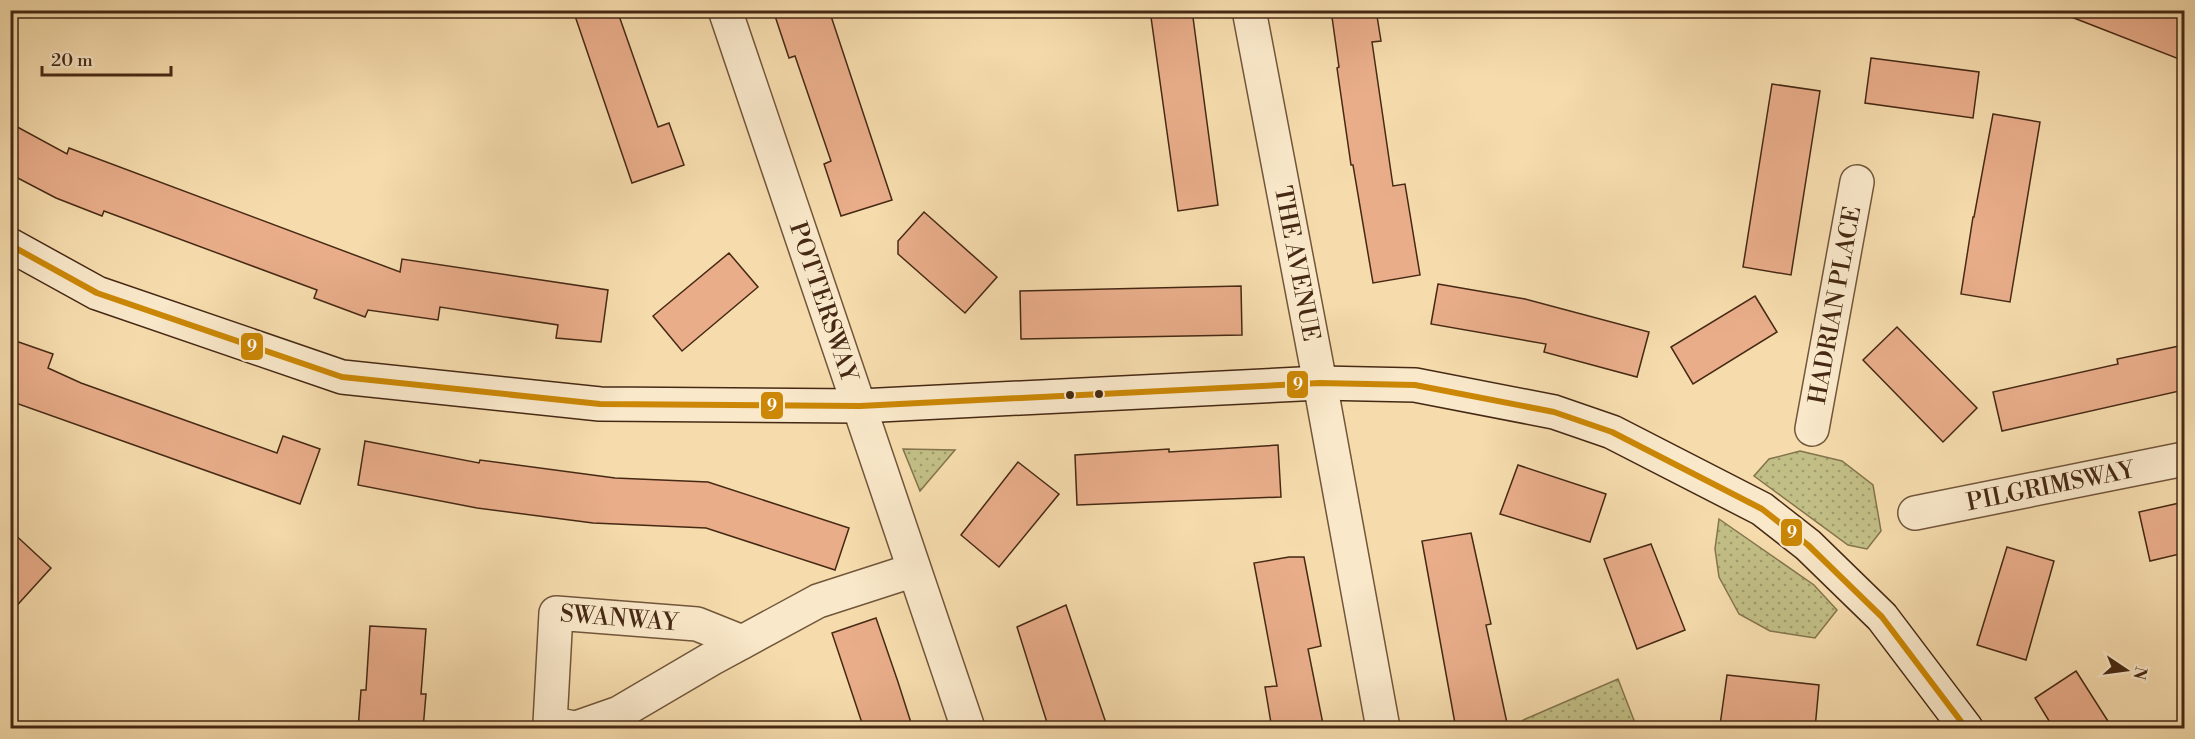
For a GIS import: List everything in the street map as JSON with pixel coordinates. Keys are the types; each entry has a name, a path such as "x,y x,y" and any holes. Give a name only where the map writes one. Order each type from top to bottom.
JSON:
{"street":[{"name":"POTTERSWAY","path":"724,10 968,729"},
{"name":"THE AVENUE","path":"1249,10 1383,729"},
{"name":"HADRIAN PLACE","path":"1812,429 1857,182"},
{"path":"10,245 97,293 342,377 600,404 860,406 1320,383 1415,386 1554,412 1612,432 1762,508 1846,579 1882,617 1966,729"},
{"name":"PILGRIMSWAY","path":"1915,513 2184,459"},
{"name":"SWANWAY","path":"742,642 697,624 556,613 550,723 575,729 619,713 818,601 914,570"}],"shaded area":[{"path":"903,449 955,450 920,491"},
{"path":"1800,451 1842,461 1873,485 1881,531 1867,549 1848,545 1754,476 1769,459"},
{"path":"1719,519 1814,585 1837,610 1815,638 1770,631 1739,614 1719,577 1715,549"},
{"path":"1618,679 1637,728 1516,728 1523,720"}],"building":[{"path":"573,10 617,10 658,127 669,123 684,165 632,183"},
{"path":"773,10 829,10 892,200 841,216 824,164 831,161 795,56 789,58"},
{"path":"1150,10 1192,10 1218,205 1178,211"},
{"path":"1331,10 1376,10 1381,41 1372,42 1393,186 1405,184 1420,275 1373,283 1353,165 1351,165"},
{"path":"2062,10 2184,10 2184,61 2061,13"},
{"path":"1871,58 1979,72 1973,118 1865,103"},
{"path":"1772,84 1820,91 1791,275 1743,267"},
{"path":"1993,114 2040,122 2010,302 1961,294"},
{"path":"10,123 67,154 69,148 400,272 402,259 608,290 601,342 556,338 558,325 440,307 438,320 368,310 365,317 314,298 317,290 104,211 102,216 56,198 10,174"},
{"path":"924,212 997,277 965,313 898,254 898,241"},
{"path":"729,253 758,287 682,351 653,316"},
{"path":"1438,284 1525,299 1649,332 1637,377 1544,352 1546,344 1431,324"},
{"path":"1241,286 1242,335 1021,339 1020,291"},
{"path":"1755,296 1777,332 1693,384 1671,347"},
{"path":"1897,327 1977,408 1943,442 1863,360"},
{"path":"10,339 53,354 48,368 81,383 277,453 283,436 320,449 300,504 10,401"},
{"path":"2184,345 2184,390 2002,431 1993,392 2118,364 2117,359"},
{"path":"365,441 479,463 480,460 615,478 708,482 849,528 835,570 706,528 593,523 477,508 358,485"},
{"path":"1278,445 1281,497 1077,505 1075,455"},
{"path":"1018,462 1059,494 999,567 961,535"},
{"path":"1518,465 1606,494 1590,542 1500,514"},
{"path":"2184,502 2184,553 2150,561 2139,512"},
{"path":"10,530 51,568 10,613"},
{"path":"1471,533 1491,624 1486,625 1507,723 1482,729 1456,729 1422,541"},
{"path":"1651,544 1685,630 1637,649 1604,559"},
{"path":"2007,547 2054,561 2026,660 1977,645"},
{"path":"1304,557 1321,646 1308,649 1324,729 1272,729 1265,687 1277,686 1254,563"},
{"path":"1066,605 1108,729 1049,729 1017,627"},
{"path":"876,618 913,729 864,729 832,633"},
{"path":"370,626 426,629 421,694 426,694 423,729 358,729 361,690 366,690"},
{"path":"2076,671 2113,729 2054,729 2035,698"},
{"path":"1727,675 1819,685 1815,729 1751,729 1720,725"}],"transit line":[{"name":"9","path":"10,245 97,293 342,377 600,404 860,406 1320,383 1415,385 1554,412 1612,432 1762,509 1808,545 1882,617 1966,728"}]}
